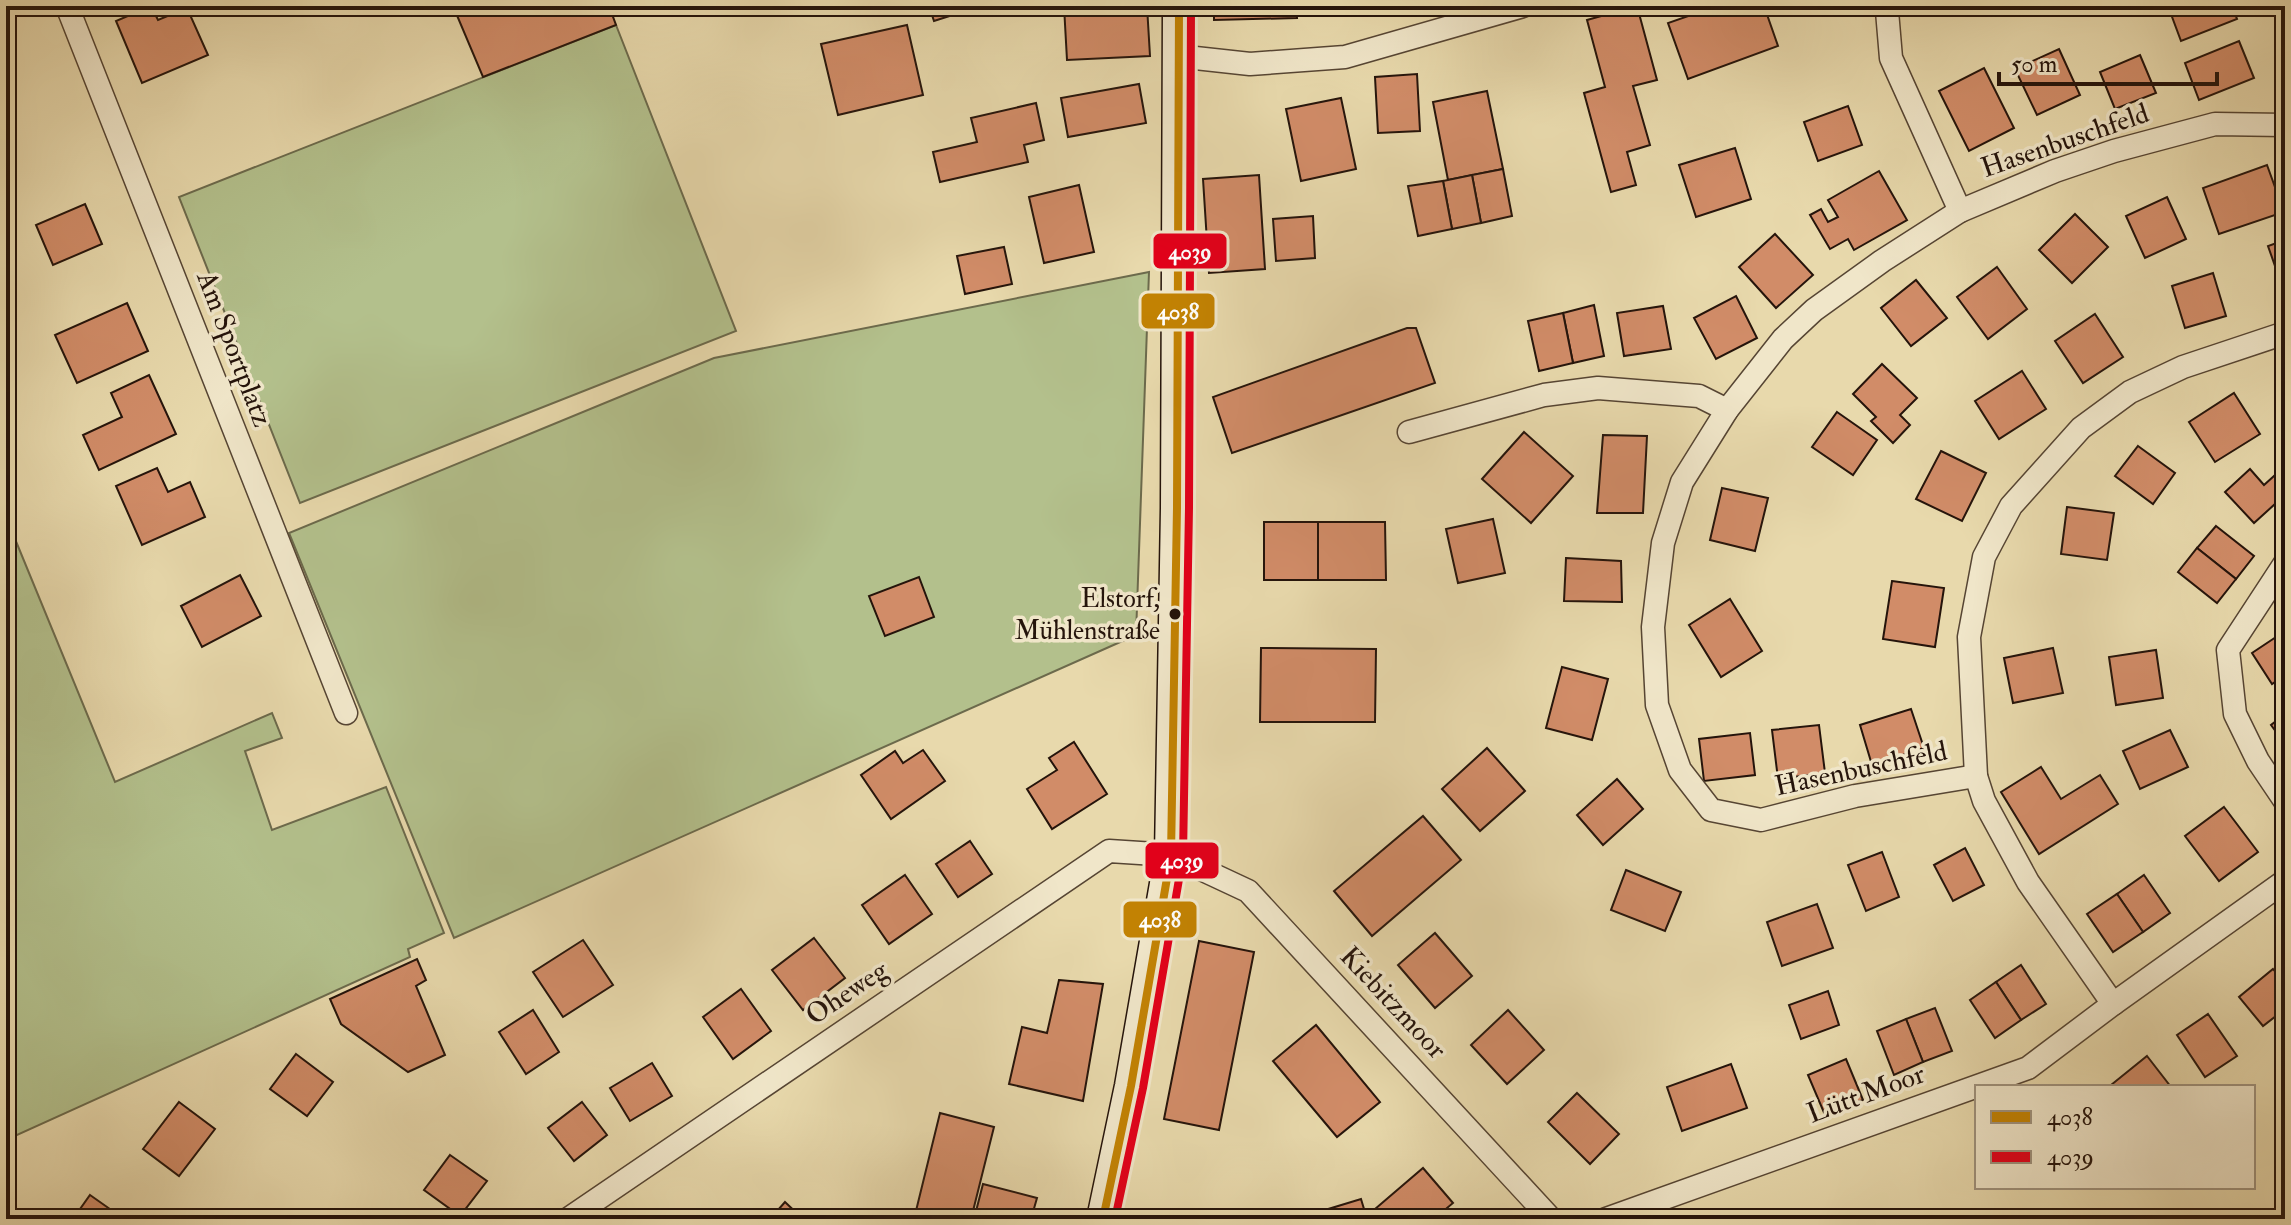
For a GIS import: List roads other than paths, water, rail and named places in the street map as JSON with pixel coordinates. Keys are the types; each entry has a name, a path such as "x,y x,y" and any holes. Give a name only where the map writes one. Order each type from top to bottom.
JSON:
{"main road":[{"path":"1103,1219 1131,1086 1171,855 1177,508 1179,6"}],"street":[{"name":"Am Sportplatz","path":"67,6 346,713"},
{"path":"1177,56 1250,64 1345,57 1523,6"},
{"name":"Hasenbuschfeld","path":"1885,8 1891,58 1960,211"},
{"name":"Hasenbuschfeld","path":"1976,776 1855,796 1761,820 1711,810 1680,770 1657,705 1653,627 1663,543 1682,482 1727,410 1783,339 1814,310 1960,211 2055,171 2114,151 2215,124 2285,125"},
{"name":"Hasenbuschfeld","path":"2113,1004 2028,882 1984,801 1976,776 1969,637 1984,557 2011,506 2081,428 2130,392 2183,367 2285,333"},
{"path":"1409,432 1544,395 1598,388 1699,396 1727,410"},
{"path":"2285,563 2228,650 2235,714 2258,761 2285,801"},
{"name":"Oheweg","path":"568,1219 1109,851 1171,855"},
{"name":"Kiebitzmoor","path":"1171,855 1248,891 1551,1219"},
{"name":"Lütt Moor","path":"1980,1085 2028,1068 2285,881"},
{"name":"Lütt Moor","path":"1606,1219 1975,1087"}],"place":[{"name":"Elstorf, Mühlenstraße","path":"1175,614"}]}
